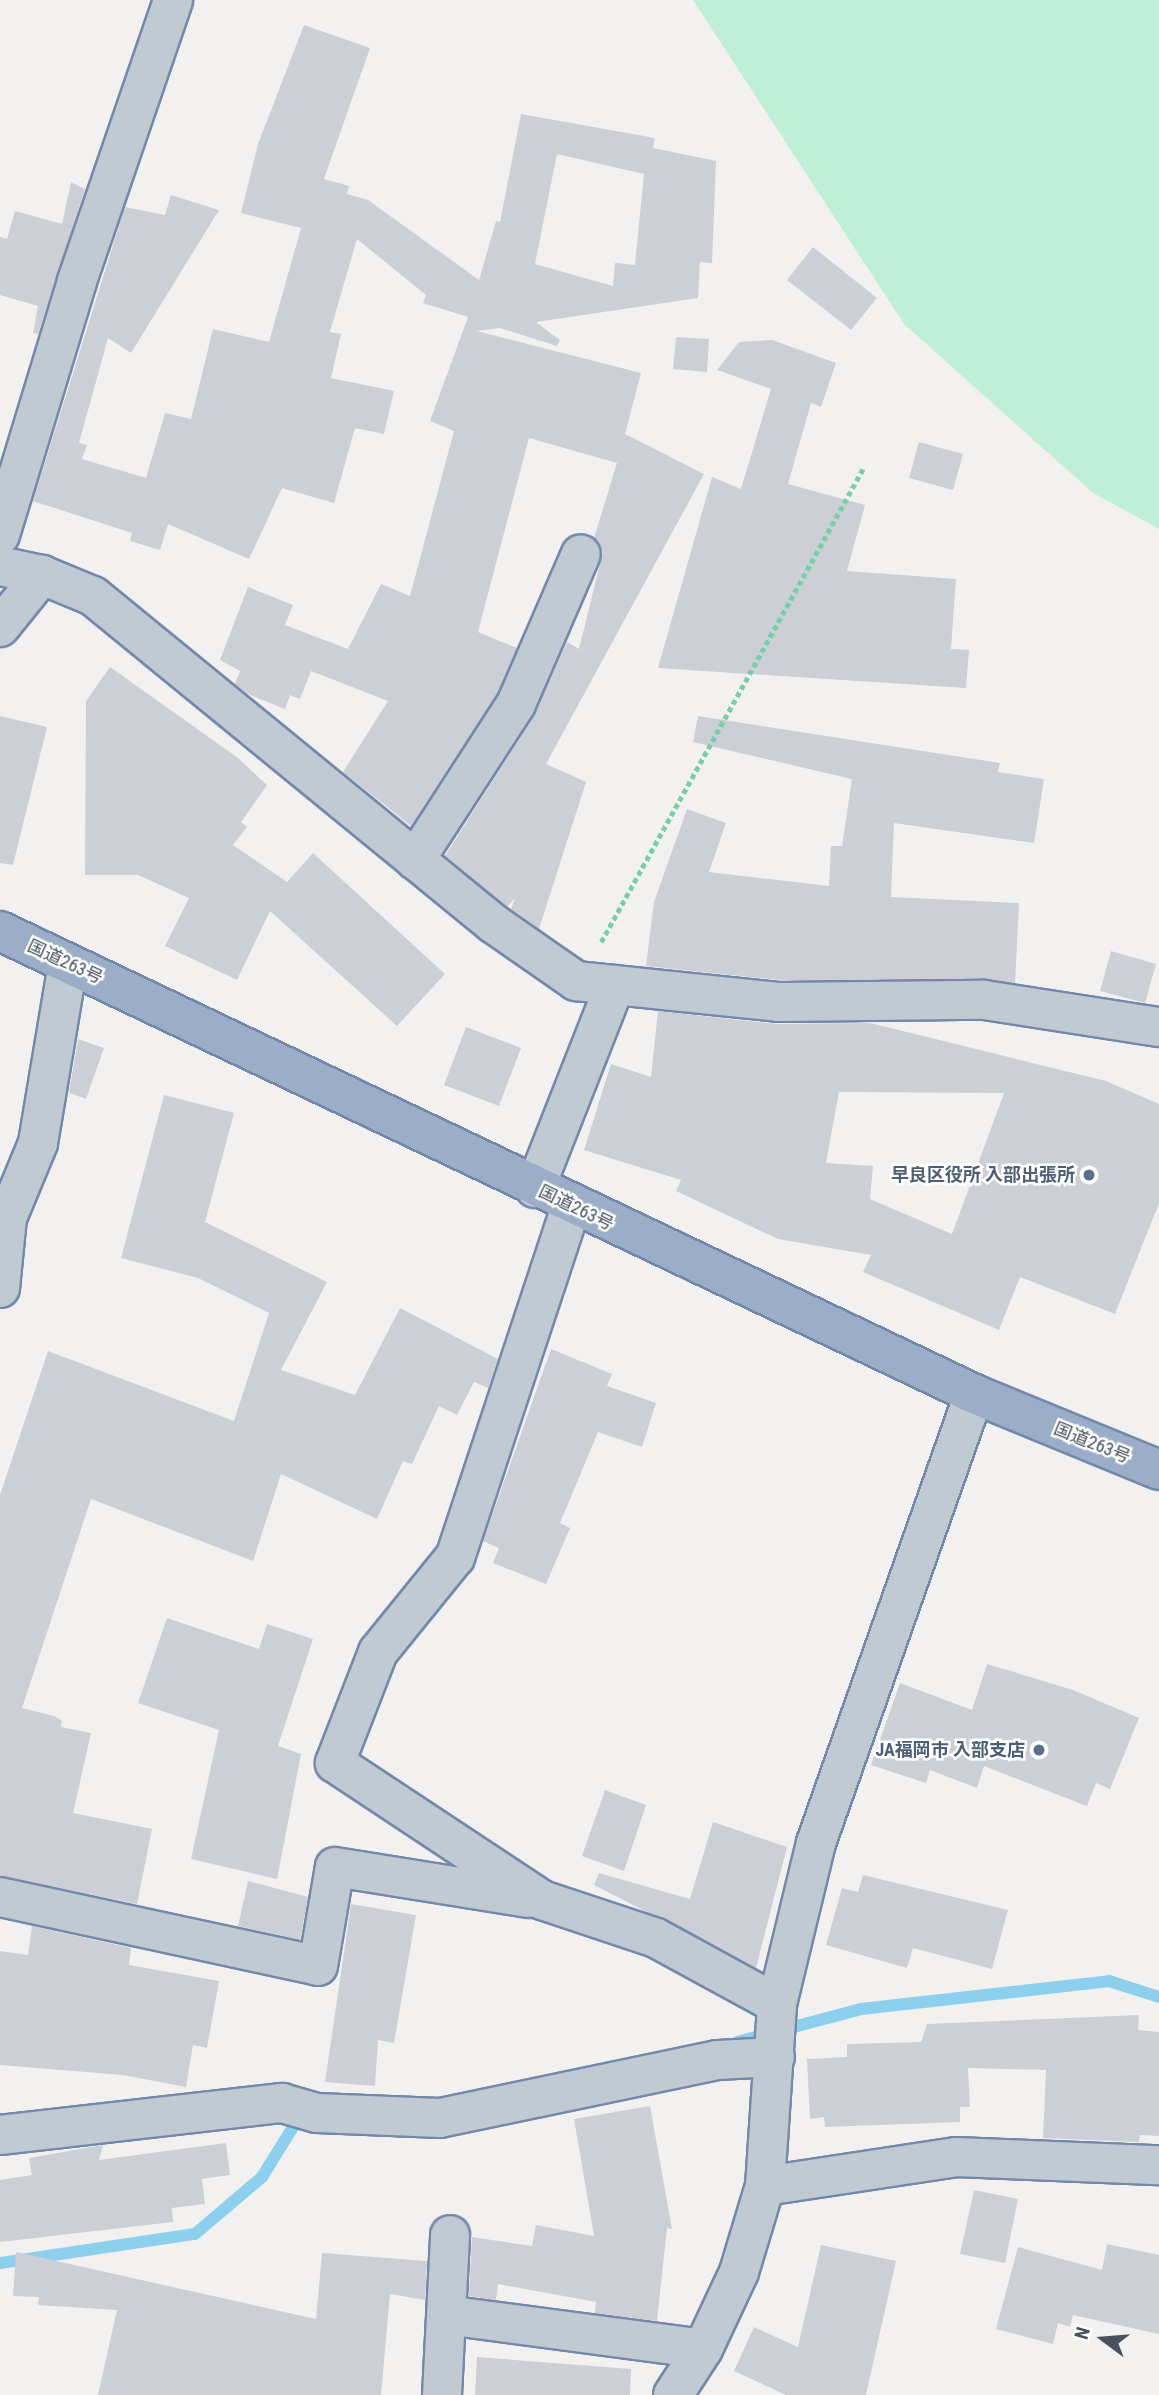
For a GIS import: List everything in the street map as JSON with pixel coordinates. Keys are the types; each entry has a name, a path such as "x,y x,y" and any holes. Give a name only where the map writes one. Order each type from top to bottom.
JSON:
{"highway":[{"name":"国道263号","path":"0,931 571,1207 974,1394 1159,1471"}],"street":[{"path":"0,535 78,281 173,0"},
{"path":"415,860 516,704 581,554"},
{"path":"0,566 42,575 93,596 415,860 576,981 778,1002 984,1000 1159,1027"},
{"path":"0,626 42,575"},
{"path":"0,1288 4,1217 38,1143 68,963"},
{"path":"535,1188 615,985"},
{"path":"542,1900 335,1763 378,1652 455,1557 571,1207"},
{"path":"673,2395 703,2348 739,2272 765,2186 776,2032 816,1843 974,1394"},
{"path":"0,1897 318,1966 335,1867 542,1900 656,1938 776,2032"},
{"path":"0,2135 300,2108 440,2118 718,2060 776,2032"},
{"path":"765,2186 956,2157 1159,2165"},
{"path":"442,2395 450,2235"},
{"path":"446,2315 703,2348"}],"path":[{"path":"616,920 863,467"}],"green space":[{"path":"693,0 1159,0 1159,529 1093,493 904,324"}],"building":[{"path":"304,25 370,48 324,179 349,186 347,194 368,200 479,280 496,221 500,222 521,114 655,138 653,148 716,161 712,263 700,262 698,298 536,322 560,340 557,346 500,328 477,331 641,373 625,434 704,474 546,764 586,782 539,929 511,909 515,898 507,907 445,856 534,716 567,642 579,649 603,552 594,538 617,463 529,438 478,632 517,648 497,694 411,826 343,772 388,701 311,671 300,699 290,695 285,709 248,694 235,684 240,671 220,660 248,587 293,605 285,625 348,649 381,584 410,596 454,431 430,421 468,317 423,303 426,295 357,239 330,332 341,334 331,378 394,391 384,434 355,428 334,503 282,488 249,559 168,524 160,550 130,541 132,533 33,501 125,207 165,215 171,195 219,210 131,353 108,338 79,443 87,445 82,459 146,478 165,413 191,419 213,329 269,342 301,228 241,213 258,144","holes":["557,154 644,174 635,265 615,263 613,286 535,264"]},
{"path":"71,182 85,189 38,334 33,333 38,306 0,295 0,237 7,239 15,211 62,224"},
{"path":"813,247 877,298 851,330 787,280"},
{"path":"676,337 709,339 707,372 673,369"},
{"path":"772,340 836,363 821,407 811,403 788,484 865,505 847,571 956,579 951,649 969,650 966,688 658,668 712,477 741,489 771,389 717,370 739,342"},
{"path":"919,442 963,454 953,490 909,478"},
{"path":"110,667 238,758 267,785 241,822 247,827 233,845 287,882 313,853 445,974 397,1026 270,911 237,980 165,946 189,898 138,875 85,875 86,701"},
{"path":"0,716 47,727 13,865 0,863"},
{"path":"698,716 1000,763 998,772 1044,779 1034,843 894,823 891,897 1019,903 1015,983 779,980 646,966 654,902 687,809 726,823 709,872 829,886 831,846 842,846 852,779 693,742"},
{"path":"1111,951 1156,964 1145,1003 1100,991"},
{"path":"658,1011 776,1024 870,1023 1106,1081 1159,1104 1159,1203 1115,1314 1020,1277 999,1330 863,1272 871,1255 778,1239 676,1191 681,1180 584,1150 611,1064 651,1077","holes":["839,1092 1004,1093 952,1234 870,1199 873,1166 826,1163"]},
{"path":"466,1027 521,1048 499,1106 444,1085"},
{"path":"78,1039 104,1048 86,1099 69,1093"},
{"path":"164,1095 234,1113 205,1222 327,1282 281,1370 355,1395 400,1308 498,1359 488,1388 474,1382 457,1415 439,1406 412,1464 403,1461 377,1519 281,1474 253,1561 91,1499 22,1708 54,1716 62,1721 61,1727 91,1733 73,1813 152,1829 137,1904 0,1876 0,1495 48,1351 234,1421 269,1313 198,1278 121,1258"},
{"path":"551,1349 612,1374 607,1386 656,1403 642,1447 598,1432 560,1523 570,1528 546,1584 493,1563 499,1548 483,1541"},
{"path":"167,1618 259,1649 267,1624 313,1639 278,1746 301,1754 277,1879 191,1859 219,1730 138,1703"},
{"name":"JA福岡市 入部支店","path":"987,1664 1073,1690 1139,1718 1110,1789 1096,1783 1087,1806 984,1766 977,1788 930,1770 926,1783 871,1765 900,1683 972,1710"},
{"path":"605,1790 646,1805 624,1871 582,1856"},
{"path":"713,1822 787,1847 756,1968 594,1885 599,1873 690,1899"},
{"path":"863,1875 1008,1910 992,1969 913,1948 907,1968 826,1945 842,1888 858,1892"},
{"path":"248,1881 308,1897 300,1940 238,1926"},
{"path":"351,1904 416,1915 394,2043 378,2040 375,2086 325,2082"},
{"path":"32,1926 131,1948 129,1965 219,1981 207,2048 193,2045 186,2087 123,2075 0,2065 0,1951 28,1955"},
{"path":"1139,2015 1138,2030 1159,2032 1159,2136 1140,2135 1139,2142 1043,2138 1046,2070 968,2068 970,2107 960,2107 960,2122 825,2127 824,2117 810,2119 807,2059 847,2057 847,2044 921,2042 927,2024"},
{"path":"650,2106 672,2229 667,2228 657,2321 595,2313 596,2302 498,2284 496,2300 469,2296 472,2237 532,2246 536,2225 594,2236 574,2119"},
{"path":"226,2143 230,2175 202,2179 205,2204 172,2208 173,2222 0,2242 0,2180 32,2175 29,2158 103,2145 99,2160"},
{"path":"974,2190 1018,2199 1005,2263 960,2254"},
{"path":"1107,2244 1159,2255 1159,2334 1073,2315 1070,2327 1058,2323 1053,2344 996,2329 1018,2247 1102,2270"},
{"path":"821,2245 896,2261 866,2395 786,2395 734,2371 754,2327 798,2347"},
{"path":"16,2252 316,2319 322,2253 427,2261 425,2300 390,2294 381,2395 98,2395 117,2310 38,2305 39,2297 13,2296"},
{"path":"477,2357 631,2369 630,2395 475,2395"}],"waterway":[{"path":"737,2042 861,2009 1109,1981 1159,1997"},
{"path":"0,2263 195,2234 262,2177 301,2114"}],"place":[{"name":"早良区役所 入部出張所","path":"1089,1175"},
{"name":"JA福岡市 入部支店","path":"1039,1750"}]}
